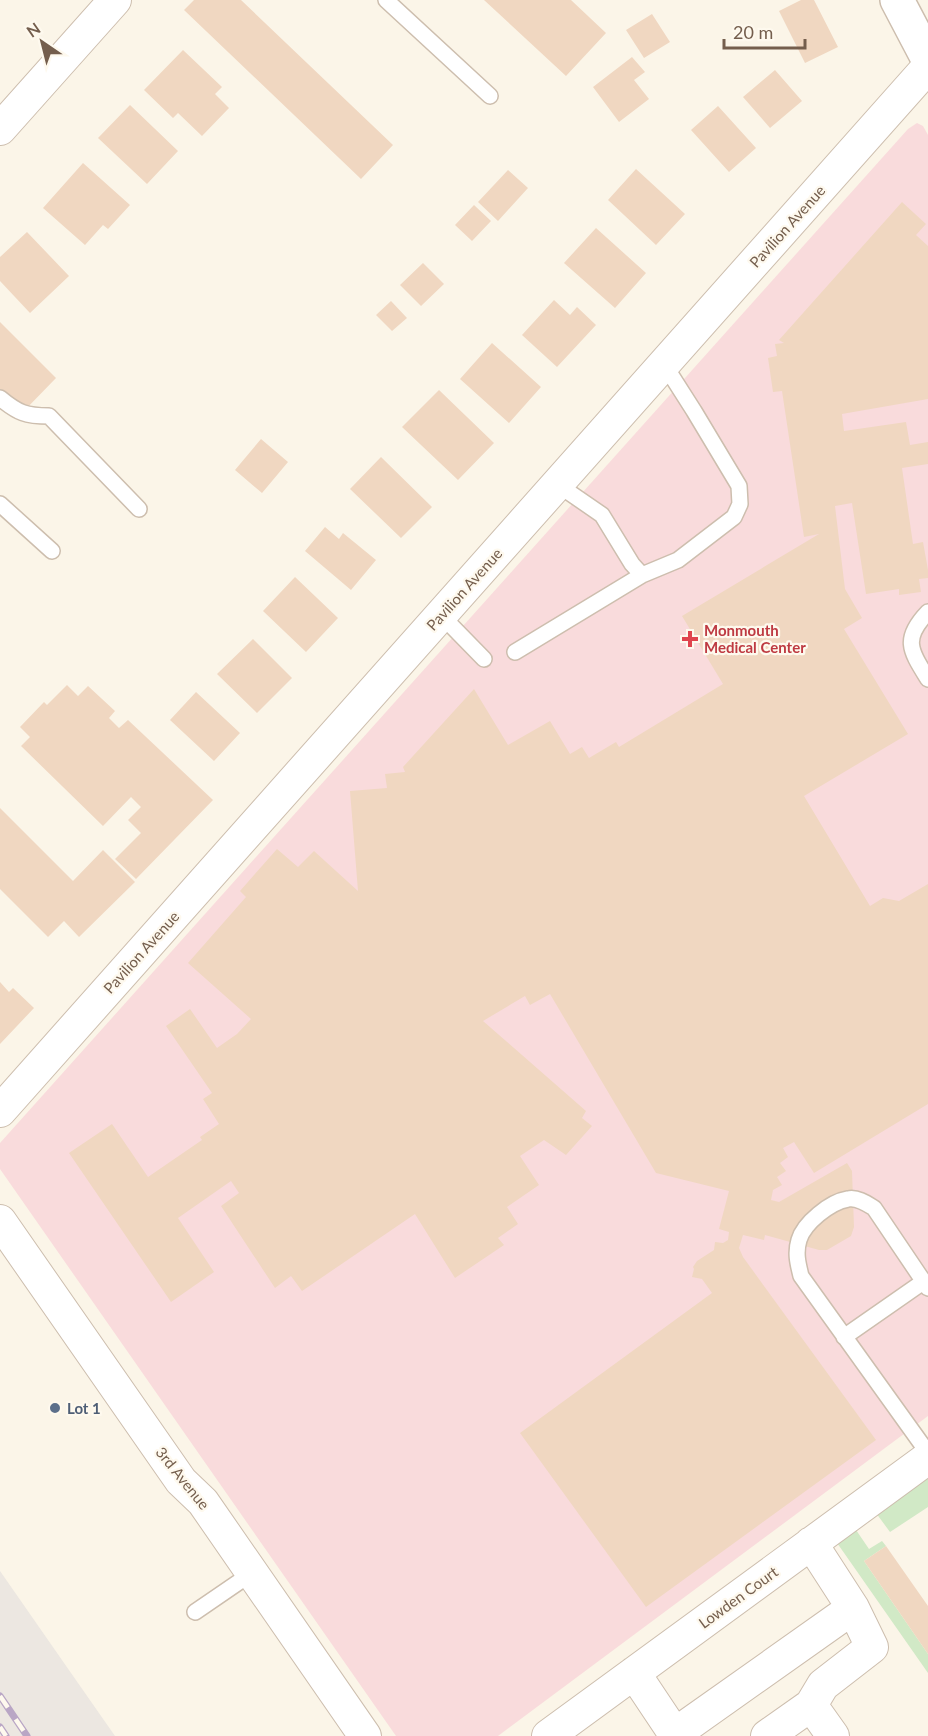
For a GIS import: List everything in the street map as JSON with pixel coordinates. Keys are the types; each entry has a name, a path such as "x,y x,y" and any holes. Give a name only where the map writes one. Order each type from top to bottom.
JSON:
{"street":[{"path":"0,129 115,0"},
{"path":"897,0 928,59"},
{"name":"Pavilion Avenue","path":"0,1111 928,67"},
{"name":"3rd Avenue","path":"0,1221 181,1481 203,1502 365,1736"},
{"name":"Lowden Court","path":"548,1736 928,1458"},
{"path":"766,1736 811,1705 823,1684 873,1647 853,1608 812,1543"},
{"path":"634,1673 676,1735 853,1608"},
{"path":"811,1705 832,1736"}],"lane":[{"path":"386,0 490,96"},
{"path":"515,652 642,575 678,560 734,517 740,504 739,486 664,364"},
{"path":"0,398 22,414 49,416 139,509"},
{"path":"557,484 602,515 632,564 642,575"},
{"path":"0,504 52,551"},
{"path":"928,612 911,633 910,646 928,679"},
{"path":"441,615 484,659"},
{"path":"844,1337 926,1285 874,1208 862,1201 848,1198 813,1218 803,1230 796,1257 801,1276 844,1337 928,1453"},
{"path":"195,1612 252,1573"}],"shaded area":[{"name":"Monmouth Medical Center","path":"917,123 923,126 928,135 928,1416 498,1736 396,1736 0,1169 0,1143 908,129"},
{"path":"0,1571 71,1673 115,1736 0,1736"}],"green space":[{"path":"928,1474 928,1507 890,1532 876,1513"},
{"path":"854,1527 869,1549 882,1541 886,1546 864,1561 928,1654 928,1673 835,1540"}],"building":[{"path":"194,0 241,0 393,145 361,179 184,10"},
{"path":"484,0 571,0 606,33 566,76"},
{"path":"801,0 814,0 838,47 805,63 779,11"},
{"path":"652,14 670,42 644,58 626,30"},
{"path":"183,50 222,87 215,94 229,108 202,136 178,113 173,118 144,90"},
{"path":"632,57 645,72 634,80 649,99 619,122 593,87"},
{"path":"775,70 802,101 770,128 743,97"},
{"path":"130,105 178,151 147,184 98,138"},
{"path":"718,106 756,148 729,172 691,130"},
{"path":"83,163 130,205 108,229 103,225 85,245 43,208"},
{"path":"636,169 685,214 656,245 608,200"},
{"path":"508,170 528,188 498,221 478,202"},
{"name":"Monmouth Medical Center","path":"902,202 926,224 916,235 928,246 928,399 842,414 844,431 906,422 910,445 928,442 928,464 902,468 913,544 923,542 928,570 928,578 919,579 921,592 899,595 899,589 866,594 852,503 835,506 845,589 862,618 844,629 908,734 804,796 870,906 883,898 899,901 928,884 928,1104 814,1173 794,1142 783,1148 788,1157 780,1163 786,1171 777,1177 782,1185 773,1190 771,1200 779,1202 847,1163 852,1171 854,1227 851,1236 827,1250 819,1250 765,1235 764,1240 743,1235 739,1248 743,1257 876,1440 646,1607 520,1433 712,1293 702,1279 692,1277 693,1267 697,1261 714,1250 715,1242 723,1243 728,1240 729,1232 719,1229 729,1191 656,1173 550,994 530,1005 525,996 483,1021 586,1111 582,1118 592,1126 566,1155 544,1140 520,1156 539,1185 507,1207 518,1224 498,1238 504,1245 455,1278 415,1214 302,1291 291,1276 275,1288 221,1206 239,1193 231,1181 178,1218 214,1272 171,1302 69,1153 112,1124 148,1177 202,1140 200,1137 219,1124 203,1099 212,1093 166,1026 190,1009 217,1048 237,1034 251,1019 188,963 246,897 240,891 277,849 298,867 314,851 358,891 350,791 387,788 385,774 405,772 403,767 474,689 508,745 550,721 570,754 582,747 589,758 616,742 619,747 723,684 682,616 819,534 804,537 782,391 773,392 768,358 777,356 775,344 784,343 779,340"},
{"path":"474,205 491,221 472,241 455,225"},
{"path":"596,228 646,273 615,308 564,263"},
{"path":"27,232 69,276 30,313 0,281 0,257"},
{"path":"423,263 444,284 421,306 400,285"},
{"path":"554,300 570,315 577,307 596,325 557,367 522,335"},
{"path":"391,301 407,318 392,331 376,315"},
{"path":"0,322 56,378 23,412 0,389"},
{"path":"492,343 541,387 509,423 460,379"},
{"path":"439,390 494,443 458,480 402,427"},
{"path":"261,439 288,462 262,493 235,470"},
{"path":"381,457 432,507 401,538 350,489"},
{"path":"325,527 339,539 343,533 376,560 351,590 305,551"},
{"path":"295,577 338,618 306,652 263,611"},
{"path":"253,639 292,678 257,713 217,674"},
{"path":"67,685 78,696 88,686 115,711 109,718 119,728 128,720 213,800 136,879 115,859 141,833 128,820 141,807 131,797 103,826 21,746 30,737 20,727 44,702 47,705"},
{"path":"196,692 240,733 214,761 170,720"},
{"path":"0,808 73,881 103,850 135,882 79,937 64,921 48,937 0,889"},
{"path":"0,982 9,992 13,988 34,1008 0,1044"},
{"path":"886,1546 928,1606 928,1654 864,1561"}],"railway":[{"path":"0,1696 27,1736"},
{"path":"0,1727 6,1736"}],"place":[{"name":"Monmouth Medical Center","path":"690,639"},
{"name":"Lot 1","path":"55,1408"}]}
